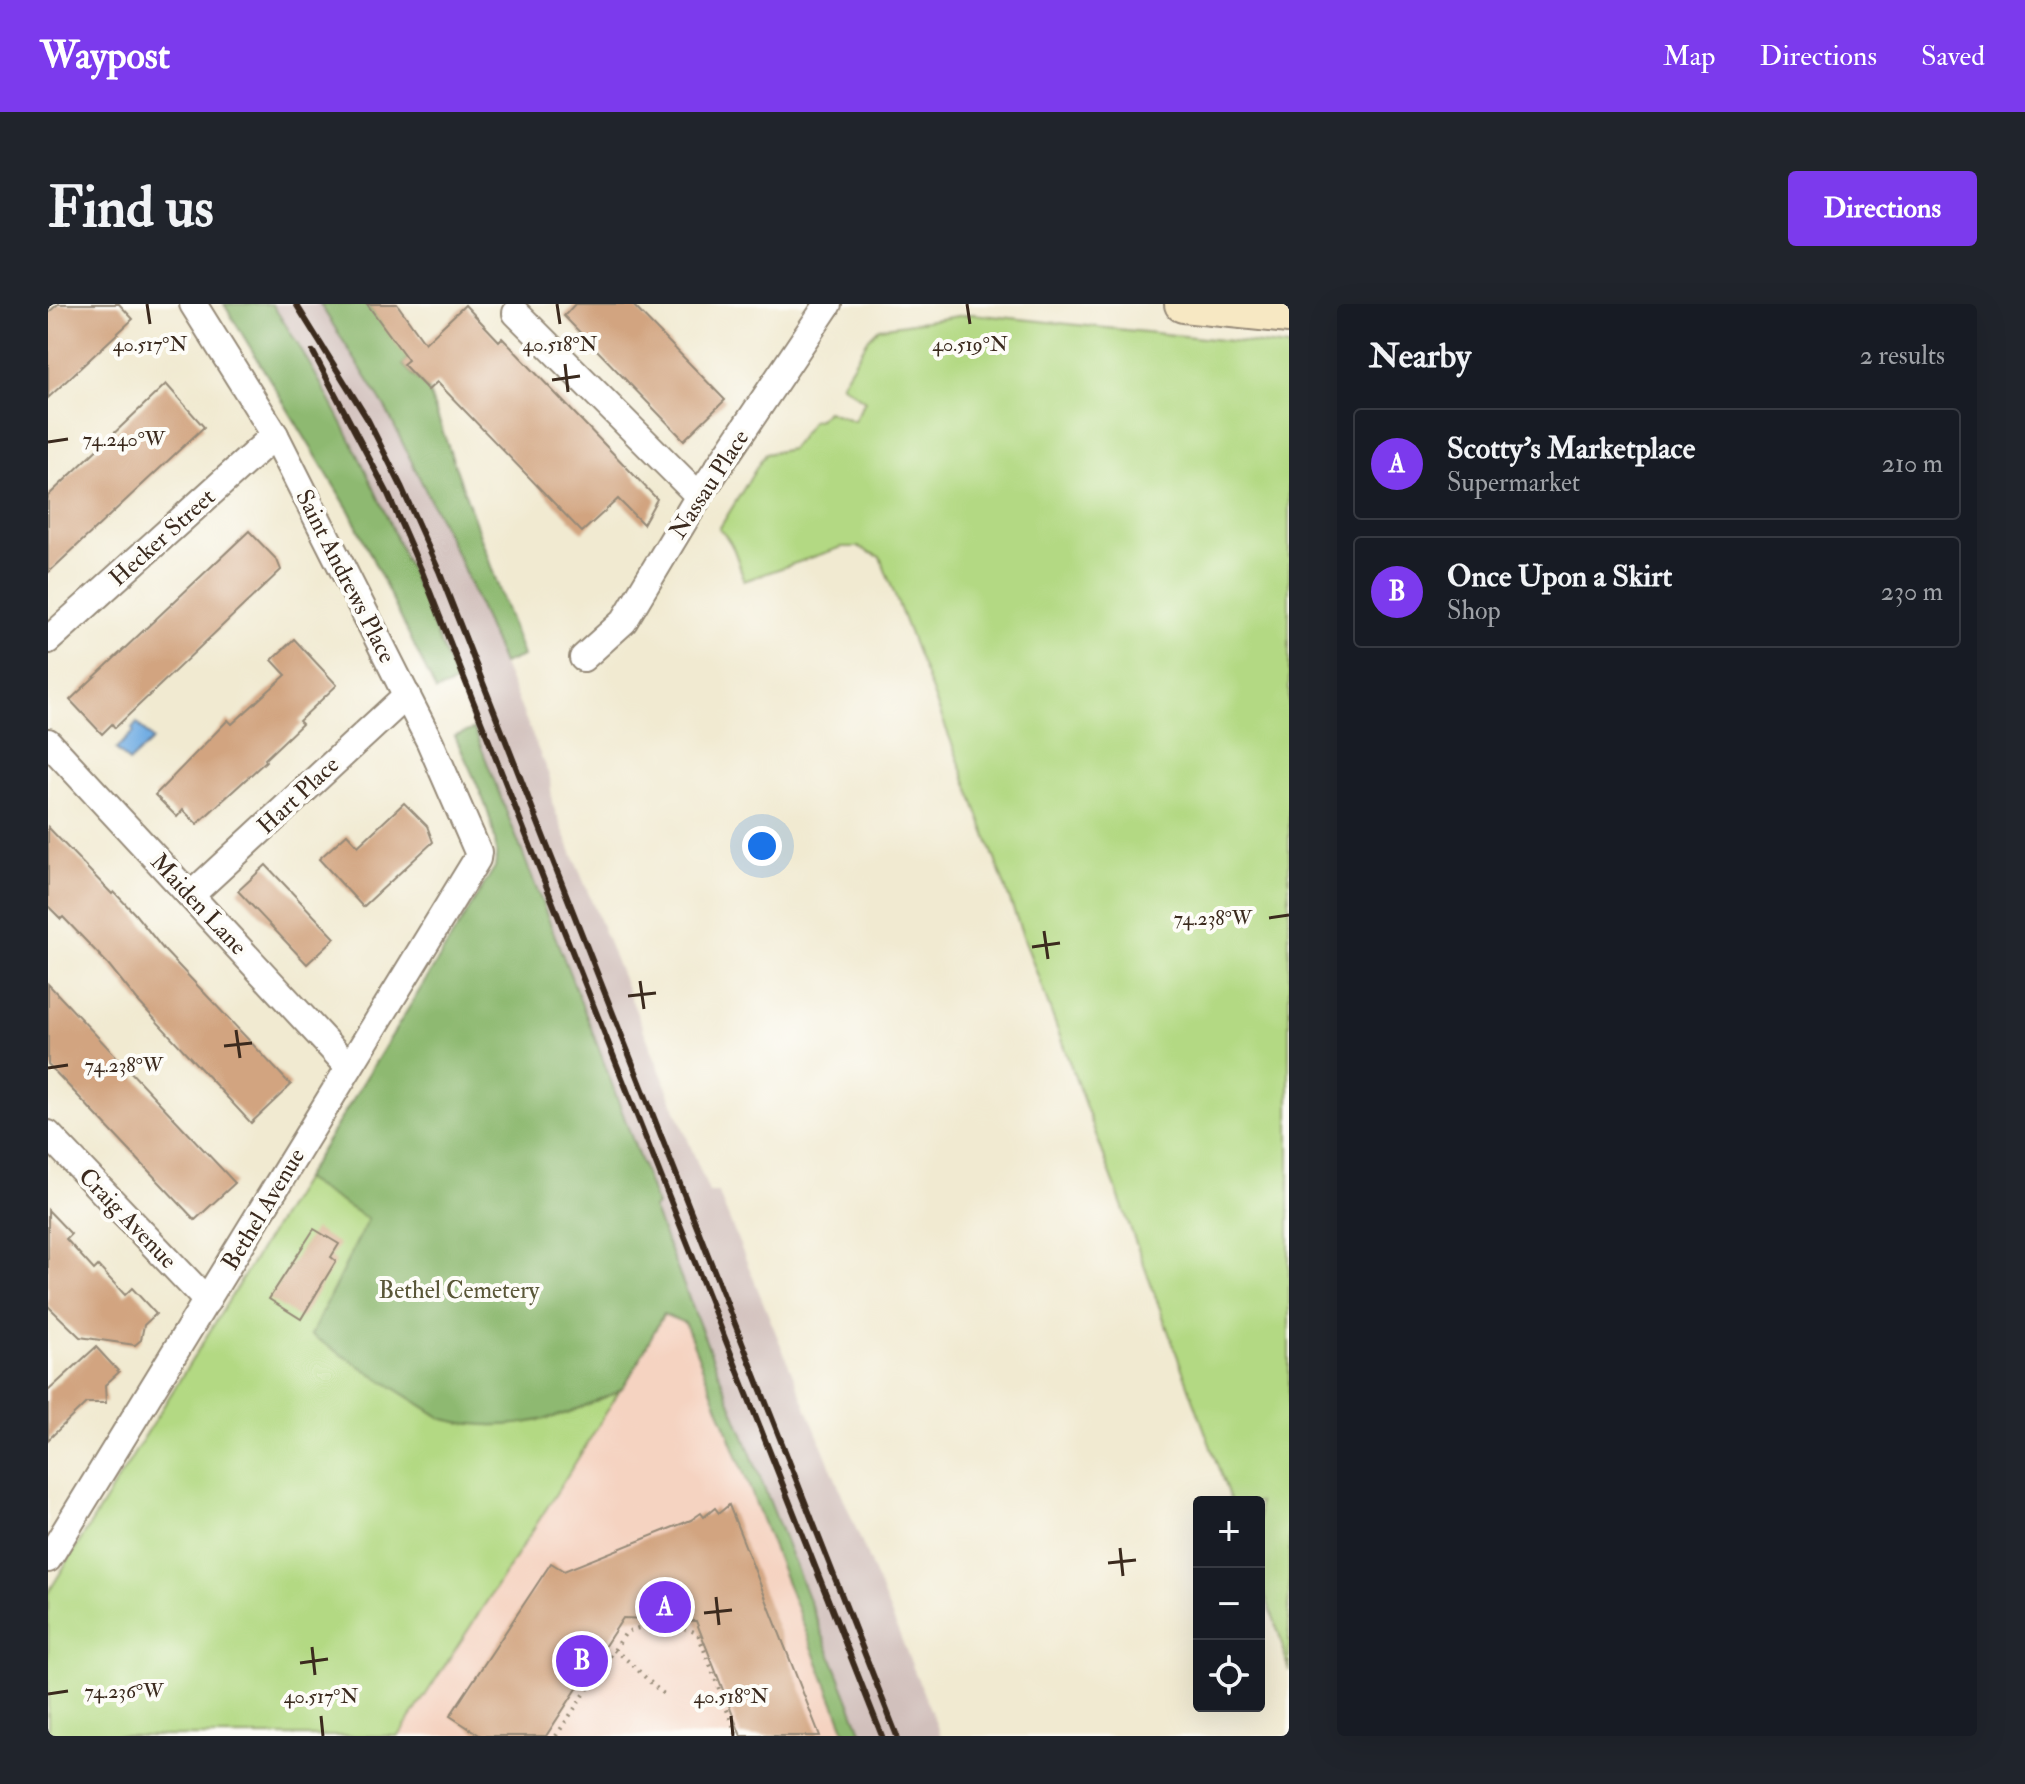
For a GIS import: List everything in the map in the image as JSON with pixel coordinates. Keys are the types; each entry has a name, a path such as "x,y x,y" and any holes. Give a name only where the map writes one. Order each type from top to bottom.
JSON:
{"street":[{"name":"Saint Andrews Place","path":"193,304 275,435 407,695 476,845 477,859"},
{"name":"Nassau Place","path":"583,658 624,621 699,496 828,304"},
{"path":"1183,304 1289,315"},
{"path":"516,313 699,496"},
{"name":"Hecker Street","path":"48,640 275,435"},
{"name":"Hart Place","path":"191,895 407,695"},
{"name":"Maiden Lane","path":"48,742 349,1067"},
{"name":"Bethel Avenue","path":"48,1559 477,859"},
{"name":"Craig Avenue","path":"48,1134 207,1301"}],"path":[{"path":"556,1736 625,1634 635,1628 681,1628 695,1632 737,1736"},
{"path":"614,1650 633,1662 650,1685 668,1697"}],"shaded area":[{"path":"272,304 320,304 386,409 461,563 550,778 552,803 709,1192 718,1192 941,1736 863,1736 653,1208 657,1206 593,1033 437,636 338,413 297,340"},
{"path":"664,1314 685,1323 847,1736 399,1736 566,1478"}],"green space":[{"path":"224,304 272,304 300,349 327,394 374,489 456,683 436,691 350,512"},
{"path":"320,304 367,304 409,358 403,365 428,390 523,656 503,664 461,563 386,409"},
{"path":"972,314 1289,347 1289,1671 1265,1595 1265,1496 1229,1496 961,767 880,557 858,547 842,547 744,581 732,547 719,529 765,454 791,449 812,421 827,411 854,421 865,401 841,384 869,338 879,328"},
{"path":"474,729 593,1033 657,1206 653,1208 863,1736 847,1736 685,1323 663,1314 630,1376 616,1392 561,1415 503,1425 443,1419 311,1335 368,1219 304,1179 495,867 496,852 490,818 455,736"},
{"name":"Bethel Cemetery","path":"481,892 664,1314 568,1475 399,1736 48,1736 48,1593"}],"water":[{"path":"137,723 153,740 129,762 116,749 134,732 132,729"}],"building":[{"path":"58,304 119,304 133,319 48,398 48,313"},
{"path":"367,304 397,304 425,343 465,305 499,341 502,338 657,499 643,524 618,499 582,532 437,382 428,390 403,364 408,360"},
{"path":"575,304 632,304 725,400 684,440 564,316"},
{"path":"166,384 204,427 48,573 48,496"},
{"path":"249,531 277,560 281,570 115,728 112,724 102,734 70,700"},
{"path":"294,639 337,685 299,721 302,724 266,761 197,824 183,810 177,817 155,795 228,720 232,724 286,675 272,660"},
{"path":"404,803 427,826 433,842 363,907 319,859 347,834 358,846"},
{"path":"48,827 135,914 164,950 291,1085 251,1123 137,1000 108,964 63,917 61,919 48,906"},
{"path":"266,865 335,938 307,964 238,891"},
{"path":"48,984 235,1183 195,1220 48,1064"},
{"path":"48,1210 71,1234 66,1239 94,1270 98,1266 125,1295 132,1288 156,1314 144,1325 141,1340 135,1345 80,1337 48,1306"},
{"path":"314,1229 339,1244 331,1257 336,1261 301,1319 269,1299"},
{"path":"96,1347 119,1372 105,1385 106,1403 86,1403 48,1440 48,1391"},
{"path":"729,1505 820,1736 741,1736 696,1621 623,1618 546,1736 481,1736 450,1716 551,1563 564,1571 691,1520 701,1513 704,1517 715,1508 719,1513"}],"railway":[{"path":"296,304 368,420 439,571 897,1736"},
{"path":"313,352 388,494 423,574 882,1736"}],"place":[{"name":"Scotty's Marketplace","path":"665,1607"},
{"name":"Once Upon a Skirt","path":"582,1661"}]}
